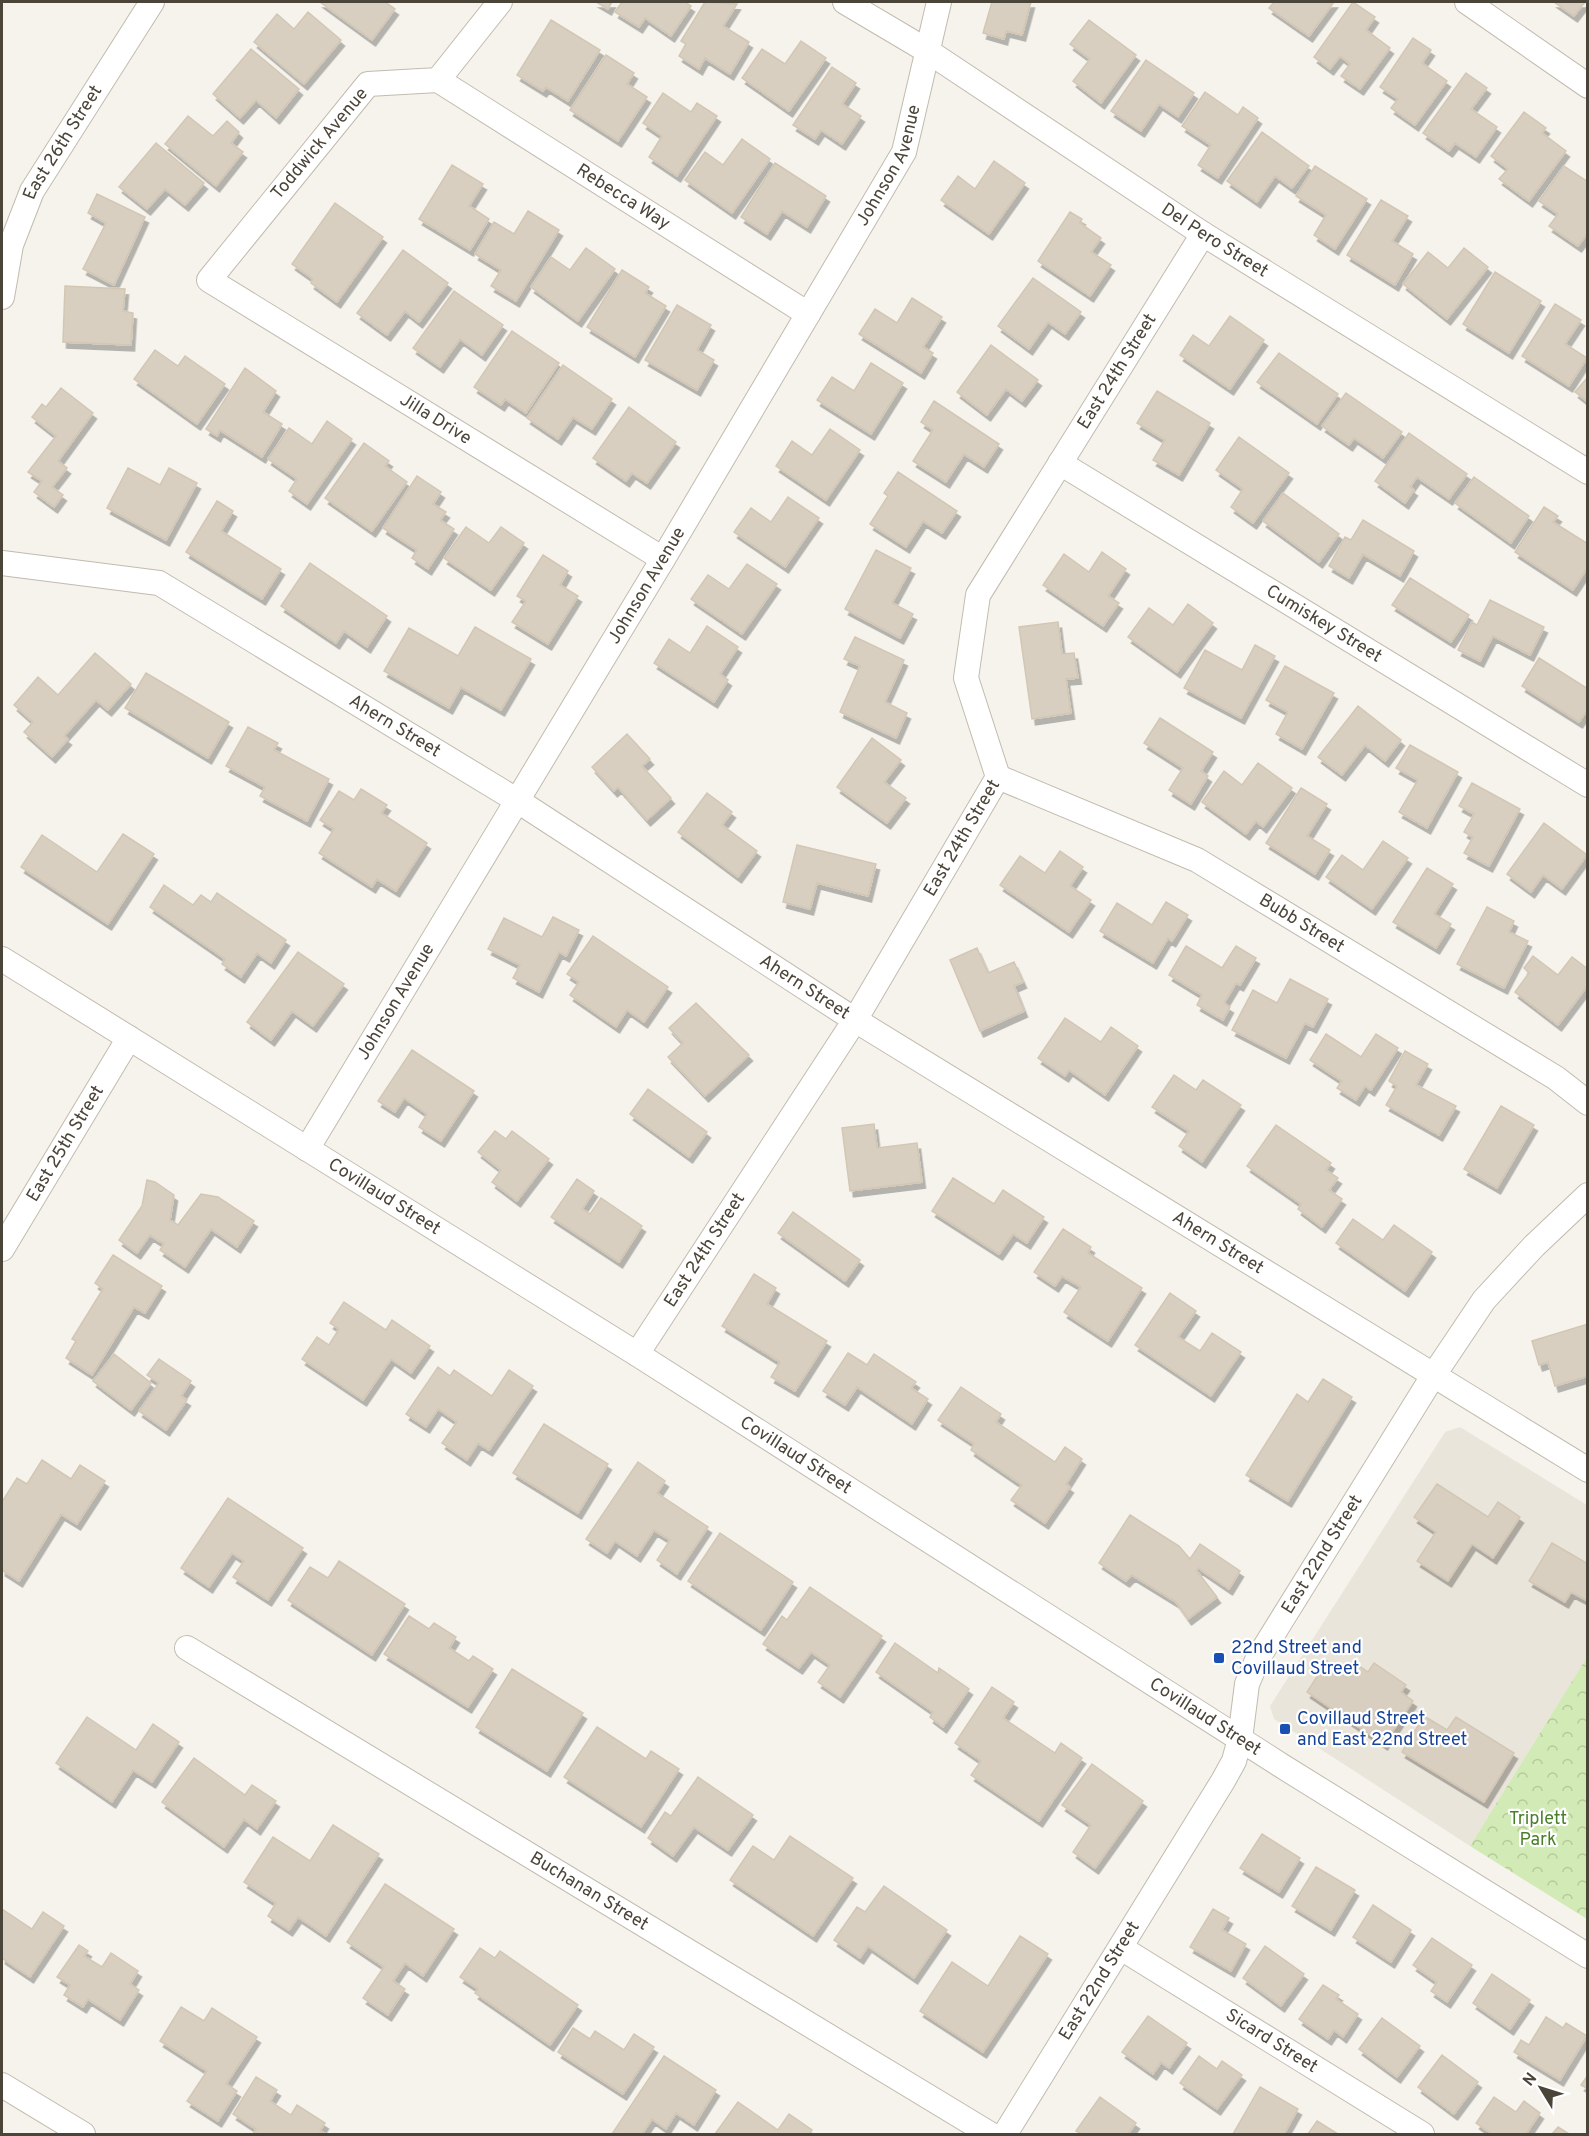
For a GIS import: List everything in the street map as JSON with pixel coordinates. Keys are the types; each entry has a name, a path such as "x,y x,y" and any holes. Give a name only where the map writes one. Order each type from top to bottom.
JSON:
{"street":[{"name":"East 26th Street","path":"2,297 11,245 32,191 152,2"},
{"path":"438,80 500,2"},
{"name":"Del Pero Street","path":"845,2 926,50 1203,234 1587,472"},
{"name":"Johnson Avenue","path":"308,1149 663,559 904,152 939,2"},
{"path":"1467,2 1587,86"},
{"name":"Toddwick Avenue","path":"209,280 368,84 438,80"},
{"name":"Rebecca Way","path":"438,80 808,314"},
{"name":"East 24th Street","path":"637,1354 855,1020 998,777 966,678 978,595 1203,234"},
{"name":"Jilla Drive","path":"209,280 663,559"},
{"name":"Cumiskey Street","path":"1060,463 1587,785"},
{"name":"Ahern Street","path":"2,563 159,583 518,801 855,1020 1587,1470"},
{"name":"Bubb Street","path":"998,777 1197,860 1556,1078 1587,1103"},
{"name":"Covillaud Street","path":"2,959 637,1354 1240,1739 1587,1956"},
{"name":"East 25th Street","path":"2,1249 129,1038"},
{"name":"East 22nd Street","path":"1005,2134 1234,1761 1240,1739 1247,1684 1258,1658 1484,1300 1587,1194"},
{"name":"Buchanan Street","path":"187,1648 990,2134"},
{"name":"Sicard Street","path":"1121,1948 1422,2134"},
{"path":"2,2085 83,2134"}],"shaded area":[{"path":"1460,1427 1587,1505 1587,1657 1470,1846 1274,1719 1270,1706 1445,1432"}],"green space":[{"name":"Triplett Park","path":"1587,1657 1587,1919 1470,1846"}],"building":[{"path":"320,2 385,2 395,9 372,40"},
{"path":"596,2 612,2 608,9"},
{"path":"622,2 685,2 691,6 671,36 645,18 639,27 615,12"},
{"path":"705,2 737,4 723,26 749,42 730,74 705,58 699,69 679,56 686,44 681,41"},
{"path":"992,2 1031,2 1022,35 1006,31 1004,39 983,33"},
{"path":"1274,2 1334,2 1309,36 1269,8"},
{"path":"1353,2 1375,17 1366,30 1390,48 1360,89 1341,76 1350,64 1340,56 1330,69 1314,57"},
{"path":"1554,2 1585,2 1574,16"},
{"path":"308,12 341,40 304,84 254,42 277,14 294,29"},
{"path":"551,20 600,50 568,101 546,87 543,91 517,75"},
{"path":"1089,20 1136,55 1101,103 1073,81 1090,59 1070,44"},
{"path":"1413,38 1431,50 1422,63 1447,81 1415,125 1391,108 1398,99 1380,87"},
{"path":"801,41 826,58 789,111 742,78 762,49 785,64"},
{"path":"251,49 299,89 276,118 256,100 240,118 213,94"},
{"path":"606,55 634,73 627,84 647,97 618,141 570,110"},
{"path":"1146,60 1194,93 1178,117 1159,104 1141,131 1111,111"},
{"path":"832,67 856,83 842,104 861,116 842,144 821,130 815,139 793,125"},
{"path":"1466,73 1487,88 1471,109 1497,127 1476,157 1455,143 1449,151 1423,133"},
{"path":"1205,92 1238,115 1243,107 1258,118 1218,178 1198,165 1211,145 1182,126"},
{"path":"663,93 691,112 697,103 717,116 677,176 649,157 662,136 643,123"},
{"path":"1524,112 1546,128 1542,133 1566,151 1529,201 1499,179 1508,169 1491,156"},
{"path":"188,116 213,136 227,121 239,132 231,143 243,152 216,186 165,144"},
{"path":"1262,132 1309,166 1292,188 1275,176 1257,202 1227,181"},
{"path":"742,139 770,159 732,213 685,180 705,152 723,165"},
{"path":"156,143 204,183 185,205 165,189 147,209 119,187"},
{"path":"994,161 1025,183 989,234 941,200 958,176 975,189"},
{"path":"775,163 826,196 807,227 782,211 767,234 741,217"},
{"path":"452,165 483,184 469,206 489,219 470,250 419,219"},
{"path":"1315,166 1367,199 1335,249 1314,235 1326,215 1296,196"},
{"path":"1564,166 1588,182 1588,233 1578,246 1549,226 1558,214 1539,201"},
{"path":"97,194 145,217 114,285 83,269 106,223 88,213"},
{"path":"1381,200 1408,216 1392,241 1413,254 1395,285 1347,255"},
{"path":"335,203 383,237 337,302 311,283 313,279 292,264"},
{"path":"528,211 559,230 516,301 491,286 501,270 475,254 494,222 514,234"},
{"path":"1070,212 1082,219 1080,223 1101,238 1091,252 1111,265 1090,296 1038,261"},
{"path":"586,248 615,269 578,321 531,287 551,257 570,270"},
{"path":"1464,248 1488,267 1447,319 1403,284 1428,252 1448,268"},
{"path":"403,250 448,283 419,322 405,311 387,335 357,313"},
{"path":"622,270 649,287 645,293 666,306 635,357 587,327"},
{"path":"1495,272 1541,301 1509,353 1463,324"},
{"path":"1033,278 1081,312 1065,334 1048,322 1029,349 998,326"},
{"path":"65,286 125,289 123,311 133,313 131,345 63,342"},
{"path":"454,291 503,325 482,355 460,339 440,367 413,348"},
{"path":"912,298 942,317 923,347 933,353 921,373 859,334 875,309 897,323"},
{"path":"1555,304 1581,320 1565,344 1587,358 1569,386 1522,356"},
{"path":"677,305 711,325 697,350 714,360 697,390 645,360"},
{"path":"1230,316 1264,340 1230,389 1180,355 1193,335 1209,346"},
{"path":"512,331 559,363 526,413 505,399 501,405 474,387"},
{"path":"991,345 1038,380 1022,401 1006,389 987,415 957,392"},
{"path":"155,350 178,366 185,356 225,384 197,424 134,379"},
{"path":"1279,353 1338,394 1317,424 1257,382"},
{"path":"871,363 903,383 871,434 817,400 832,377 854,391"},
{"path":"563,365 612,399 592,429 573,417 558,439 527,418"},
{"path":"245,368 276,391 263,412 282,424 262,457 220,430 217,436 206,429"},
{"path":"1588,377 1588,402 1575,392"},
{"path":"61,388 93,413 58,461 67,468 52,487 63,495 54,507 34,492 42,481 28,472 56,436 32,417 42,404 46,407"},
{"path":"1157,391 1210,423 1179,475 1153,460 1165,440 1137,423"},
{"path":"1346,393 1402,432 1383,458 1354,438 1349,445 1322,426"},
{"path":"934,401 999,444 984,467 964,454 946,482 913,461 933,430 921,422"},
{"path":"629,407 676,442 647,483 632,473 626,481 593,458"},
{"path":"327,421 352,439 307,504 289,491 297,479 268,459 289,428 312,444"},
{"path":"830,429 860,450 826,500 776,466 792,441 812,455"},
{"path":"1409,433 1467,474 1449,499 1417,477 1410,487 1414,490 1405,503 1375,481"},
{"path":"1239,437 1289,473 1253,523 1231,507 1243,489 1216,470"},
{"path":"364,443 389,461 385,466 407,482 372,531 325,498"},
{"path":"128,468 160,485 169,468 197,483 166,540 107,508"},
{"path":"898,472 957,511 942,533 923,521 906,547 870,524 888,496 884,493"},
{"path":"417,476 441,492 433,504 446,512 440,520 454,529 428,569 412,558 417,550 383,528"},
{"path":"1474,477 1529,516 1511,543 1455,503"},
{"path":"1283,493 1339,534 1319,562 1263,521"},
{"path":"788,497 819,518 785,567 734,532 751,508 771,522"},
{"path":"217,501 233,511 221,531 281,569 262,599 186,552"},
{"path":"1544,507 1558,516 1553,522 1588,544 1588,567 1573,590 1515,552"},
{"path":"1363,520 1414,551 1400,576 1363,554 1349,578 1329,566 1345,537 1351,540"},
{"path":"466,527 489,543 501,527 524,543 491,590 444,558"},
{"path":"876,550 911,568 892,603 913,614 900,638 845,609"},
{"path":"1102,552 1126,569 1108,596 1119,603 1103,626 1043,585 1064,554 1089,572"},
{"path":"543,555 568,571 560,585 578,596 548,644 512,622 526,601 517,596"},
{"path":"310,563 387,616 367,647 344,631 336,643 281,606"},
{"path":"747,564 777,584 742,634 691,599 708,575 729,589"},
{"path":"1410,578 1469,615 1451,642 1392,605"},
{"path":"1490,600 1544,627 1530,655 1493,636 1480,661 1458,650 1472,622 1477,625"},
{"path":"1188,604 1213,623 1177,672 1128,637 1149,608 1173,625"},
{"path":"1058,622 1062,654 1074,653 1078,678 1066,679 1071,713 1032,719 1019,627"},
{"path":"707,626 738,647 720,674 728,680 714,702 654,663 669,639 690,653"},
{"path":"475,627 531,659 501,710 461,687 449,708 384,671 409,628 458,656"},
{"path":"855,637 904,660 885,702 907,713 896,738 840,712 860,666 844,659"},
{"path":"1255,645 1275,656 1241,718 1184,688 1205,650 1242,670"},
{"path":"95,653 131,684 108,710 96,700 64,736 68,739 52,757 24,732 33,722 14,705 38,677 58,695"},
{"path":"1539,658 1588,689 1588,709 1579,722 1522,686"},
{"path":"1285,666 1334,693 1302,749 1276,734 1288,712 1266,700"},
{"path":"146,673 229,722 208,758 125,708"},
{"path":"1358,706 1401,740 1385,761 1365,745 1342,775 1318,757"},
{"path":"1160,718 1213,752 1201,771 1208,776 1191,804 1169,790 1183,768 1144,743"},
{"path":"248,727 278,743 274,750 329,779 307,821 260,796 265,787 226,766"},
{"path":"627,734 650,759 642,766 671,798 647,820 618,787 614,791 592,767"},
{"path":"872,738 901,760 884,782 906,798 887,823 837,787"},
{"path":"1410,745 1458,772 1427,828 1399,812 1418,780 1396,768"},
{"path":"1258,763 1292,788 1263,827 1256,821 1246,834 1202,802 1224,771 1242,785"},
{"path":"1472,783 1520,809 1489,866 1464,853 1473,837 1464,832 1474,814 1459,806"},
{"path":"1301,788 1327,804 1307,836 1330,850 1315,874 1266,843"},
{"path":"361,789 387,805 381,813 427,843 396,891 377,879 372,887 319,853 334,829 320,820 339,791 354,800"},
{"path":"707,793 732,812 722,825 757,851 738,877 678,832"},
{"path":"1544,823 1587,855 1562,889 1543,875 1531,892 1507,874"},
{"path":"123,834 154,854 108,924 21,867 42,835 97,872"},
{"path":"1383,841 1408,858 1372,909 1326,877 1342,855 1363,870"},
{"path":"797,845 876,864 868,896 817,883 810,909 783,902"},
{"path":"1060,851 1083,867 1070,886 1091,900 1069,932 1000,885 1020,856 1045,873"},
{"path":"1427,868 1453,884 1434,914 1451,924 1436,948 1393,922"},
{"path":"164,885 193,905 201,895 211,902 217,893 286,940 271,963 257,953 241,977 222,964 225,959 150,907"},
{"path":"1166,902 1188,915 1172,941 1168,938 1153,963 1100,931 1117,903 1152,925"},
{"path":"1487,907 1514,921 1509,932 1528,941 1504,988 1457,964"},
{"path":"553,917 579,930 566,956 559,952 539,992 513,978 520,965 488,949 504,918 542,937"},
{"path":"593,936 668,987 644,1022 627,1010 616,1027 570,995 579,982 567,974"},
{"path":"1186,946 1222,968 1236,946 1256,958 1240,985 1236,983 1224,1003 1230,1007 1223,1020 1197,1005 1202,995 1169,975"},
{"path":"977,948 988,973 1014,962 1023,982 1014,986 1024,1011 980,1031 950,960"},
{"path":"298,952 344,984 313,1026 292,1011 271,1040 247,1022"},
{"path":"1533,956 1558,975 1572,957 1588,969 1588,985 1558,1025 1515,992 1529,973 1524,968"},
{"path":"1290,979 1328,999 1313,1027 1305,1023 1286,1058 1232,1030 1253,990 1277,1003"},
{"path":"696,1003 749,1055 705,1096 668,1057 683,1043 669,1028"},
{"path":"1065,1018 1101,1042 1111,1027 1138,1046 1105,1095 1069,1070 1065,1076 1038,1058"},
{"path":"1326,1034 1361,1057 1376,1034 1398,1048 1371,1090 1365,1086 1356,1100 1337,1088 1342,1081 1310,1060"},
{"path":"412,1050 474,1091 441,1141 419,1127 427,1114 404,1098 395,1112 378,1101"},
{"path":"1405,1051 1428,1064 1416,1085 1456,1106 1439,1135 1386,1105 1397,1086 1389,1081"},
{"path":"1174,1075 1196,1090 1203,1080 1241,1105 1202,1162 1179,1146 1189,1131 1152,1107"},
{"path":"648,1089 707,1132 689,1157 630,1114"},
{"path":"1501,1106 1534,1125 1497,1188 1464,1169"},
{"path":"874,1124 877,1148 917,1143 922,1182 850,1191 842,1128"},
{"path":"1276,1125 1331,1163 1326,1170 1338,1178 1329,1190 1342,1199 1322,1227 1298,1209 1301,1204 1247,1166"},
{"path":"495,1131 506,1139 512,1131 549,1159 517,1201 492,1182 501,1170 478,1152"},
{"path":"953,1178 994,1204 1003,1190 1044,1217 1027,1243 1013,1234 999,1254 932,1211"},
{"path":"577,1179 594,1191 582,1209 590,1214 601,1198 642,1226 619,1262 551,1217"},
{"path":"147,1180 155,1182 174,1195 170,1220 178,1225 201,1194 218,1197 254,1221 237,1247 211,1229 185,1267 160,1250 164,1244 150,1235 137,1253 119,1240 142,1206"},
{"path":"793,1212 860,1260 845,1281 778,1233"},
{"path":"1353,1219 1383,1240 1394,1225 1432,1252 1405,1291 1336,1243"},
{"path":"1063,1229 1091,1247 1088,1253 1142,1288 1108,1341 1064,1312 1081,1287 1062,1276 1055,1286 1034,1272"},
{"path":"113,1255 162,1286 145,1313 134,1307 92,1375 66,1358 76,1341 72,1339 103,1289 95,1283"},
{"path":"754,1274 776,1288 767,1304 827,1341 795,1391 771,1377 780,1362 722,1326"},
{"path":"1170,1293 1196,1311 1178,1337 1200,1351 1212,1333 1241,1352 1211,1396 1135,1345"},
{"path":"344,1302 386,1330 392,1320 430,1346 411,1373 391,1359 363,1400 302,1359 317,1337 329,1345 339,1329 330,1323"},
{"path":"1588,1324 1588,1376 1555,1386 1548,1362 1539,1365 1532,1341"},
{"path":"848,1353 867,1365 874,1354 916,1382 911,1388 928,1399 912,1424 857,1387 845,1405 823,1391"},
{"path":"114,1354 151,1383 131,1410 93,1381"},
{"path":"159,1359 191,1381 181,1396 187,1400 166,1430 139,1411 159,1383 147,1375"},
{"path":"438,1367 450,1376 454,1370 492,1396 509,1370 533,1386 489,1450 478,1443 467,1460 442,1443 457,1422 438,1409 426,1427 406,1414"},
{"path":"1323,1379 1352,1397 1288,1501 1246,1475 1297,1394 1308,1402"},
{"path":"961,1387 1001,1414 996,1422 1055,1462 1065,1447 1082,1459 1066,1484 1070,1487 1045,1523 1011,1500 1022,1485 971,1450 974,1444 938,1420"},
{"path":"544,1424 608,1464 578,1513 513,1473"},
{"path":"42,1460 71,1479 80,1465 105,1481 77,1524 61,1514 19,1581 2,1570 2,1502 17,1478 27,1484"},
{"path":"638,1462 665,1481 657,1493 708,1527 677,1574 657,1560 670,1540 654,1530 637,1556 615,1541 607,1553 586,1539"},
{"path":"1437,1484 1488,1517 1498,1502 1520,1517 1493,1558 1472,1544 1448,1581 1417,1561 1436,1532 1414,1517"},
{"path":"228,1498 303,1548 268,1600 233,1577 244,1561 232,1553 209,1587 181,1568"},
{"path":"1130,1515 1179,1546 1190,1559 1200,1544 1240,1571 1229,1589 1198,1568 1197,1571 1217,1597 1188,1619 1176,1602 1132,1575 1126,1581 1099,1563"},
{"path":"720,1533 793,1582 761,1630 688,1581"},
{"path":"1552,1543 1588,1564 1588,1601 1571,1592 1565,1602 1529,1581"},
{"path":"339,1561 405,1604 372,1655 288,1600 310,1567 328,1578"},
{"path":"810,1587 882,1636 840,1697 818,1682 830,1665 811,1652 799,1668 763,1644 782,1616 787,1620"},
{"path":"409,1616 429,1629 434,1623 456,1637 449,1648 469,1661 473,1656 493,1669 468,1707 384,1654"},
{"path":"895,1643 938,1673 939,1668 969,1689 943,1727 930,1717 933,1712 876,1672"},
{"path":"1327,1661 1347,1674 1355,1663 1368,1672 1374,1663 1406,1685 1401,1692 1413,1701 1384,1744 1307,1692"},
{"path":"512,1669 583,1713 547,1771 476,1727"},
{"path":"992,1687 1014,1702 1003,1718 1055,1753 1061,1743 1082,1758 1039,1821 971,1775 981,1761 955,1743"},
{"path":"1424,1716 1447,1730 1456,1717 1514,1753 1484,1802 1402,1752"},
{"path":"87,1717 136,1750 153,1724 179,1742 152,1782 133,1770 112,1802 56,1763"},
{"path":"597,1727 646,1759 651,1751 679,1769 641,1827 564,1777"},
{"path":"194,1758 245,1795 252,1785 276,1801 257,1829 244,1819 224,1847 162,1802"},
{"path":"1092,1764 1143,1801 1095,1868 1073,1852 1091,1825 1062,1805"},
{"path":"698,1777 753,1815 728,1850 694,1827 673,1856 648,1838 665,1812 671,1816"},
{"path":"333,1825 379,1854 326,1936 298,1917 289,1930 268,1916 276,1903 244,1882 273,1837 310,1861"},
{"path":"1262,1834 1300,1858 1279,1892 1240,1868"},
{"path":"790,1836 853,1878 813,1936 730,1880 753,1846 774,1860"},
{"path":"1316,1867 1355,1890 1331,1930 1292,1906"},
{"path":"385,1884 454,1929 423,1976 405,1963 393,1981 405,1989 388,2015 363,1998 384,1967 347,1942"},
{"path":"884,1886 947,1930 914,1978 868,1946 860,1958 834,1940 857,1907 865,1912"},
{"path":"1373,1905 1411,1930 1391,1962 1353,1937"},
{"path":"2,1909 32,1929 43,1912 64,1926 30,1977 2,1958"},
{"path":"1213,1909 1229,1918 1222,1930 1246,1944 1231,1971 1190,1947"},
{"path":"1020,1936 1048,1954 983,2052 920,2011 952,1962 988,1986"},
{"path":"1432,1938 1472,1965 1447,2002 1431,1991 1437,1982 1413,1965"},
{"path":"79,1945 88,1951 84,1956 102,1967 111,1953 138,1971 130,1984 139,1990 120,2020 88,1999 83,2007 64,1995 70,1985 57,1977"},
{"path":"1265,1946 1304,1974 1281,2006 1243,1978"},
{"path":"480,1948 495,1958 500,1951 578,2005 550,2045 475,1993 478,1989 460,1977"},
{"path":"1492,1974 1530,2000 1510,2029 1473,2003"},
{"path":"1323,1985 1339,1995 1336,1999 1358,2014 1343,2037 1334,2030 1328,2039 1299,2019"},
{"path":"181,2007 204,2021 212,2008 257,2037 226,2084 237,2091 218,2121 187,2101 207,2071 160,2041"},
{"path":"1148,2016 1187,2043 1169,2068 1161,2062 1153,2074 1122,2052"},
{"path":"1546,2017 1563,2028 1566,2023 1587,2036 1560,2080 1514,2052 1521,2040 1529,2045"},
{"path":"1382,2018 1420,2046 1397,2077 1359,2049"},
{"path":"573,2028 590,2039 595,2031 624,2050 634,2034 654,2047 623,2094 558,2052"},
{"path":"1442,2055 1478,2082 1454,2114 1418,2087"},
{"path":"664,2056 716,2090 694,2125 676,2113 666,2129 652,2119 642,2134 612,2134"},
{"path":"1199,2056 1217,2069 1222,2061 1242,2075 1217,2109 1180,2083"},
{"path":"1588,2075 1588,2089 1581,2085"},
{"path":"256,2077 277,2090 270,2101 291,2115 297,2105 325,2123 320,2131 326,2134 253,2134 256,2129 233,2114"},
{"path":"1260,2087 1298,2109 1284,2134 1233,2134"},
{"path":"1100,2097 1136,2123 1128,2134 1082,2134 1076,2131"},
{"path":"1494,2097 1516,2112 1524,2101 1540,2113 1526,2134 1492,2134 1476,2123"},
{"path":"738,2102 778,2130 789,2114 812,2130 809,2134 715,2134"},
{"path":"1317,2121 1338,2134 1308,2134"},
{"path":"1558,2127 1569,2134 1552,2134"}],"place":[{"name":"22nd Street and Covillaud Street","path":"1219,1658"},
{"name":"Covillaud Street and East 22nd Street","path":"1285,1729"}]}
